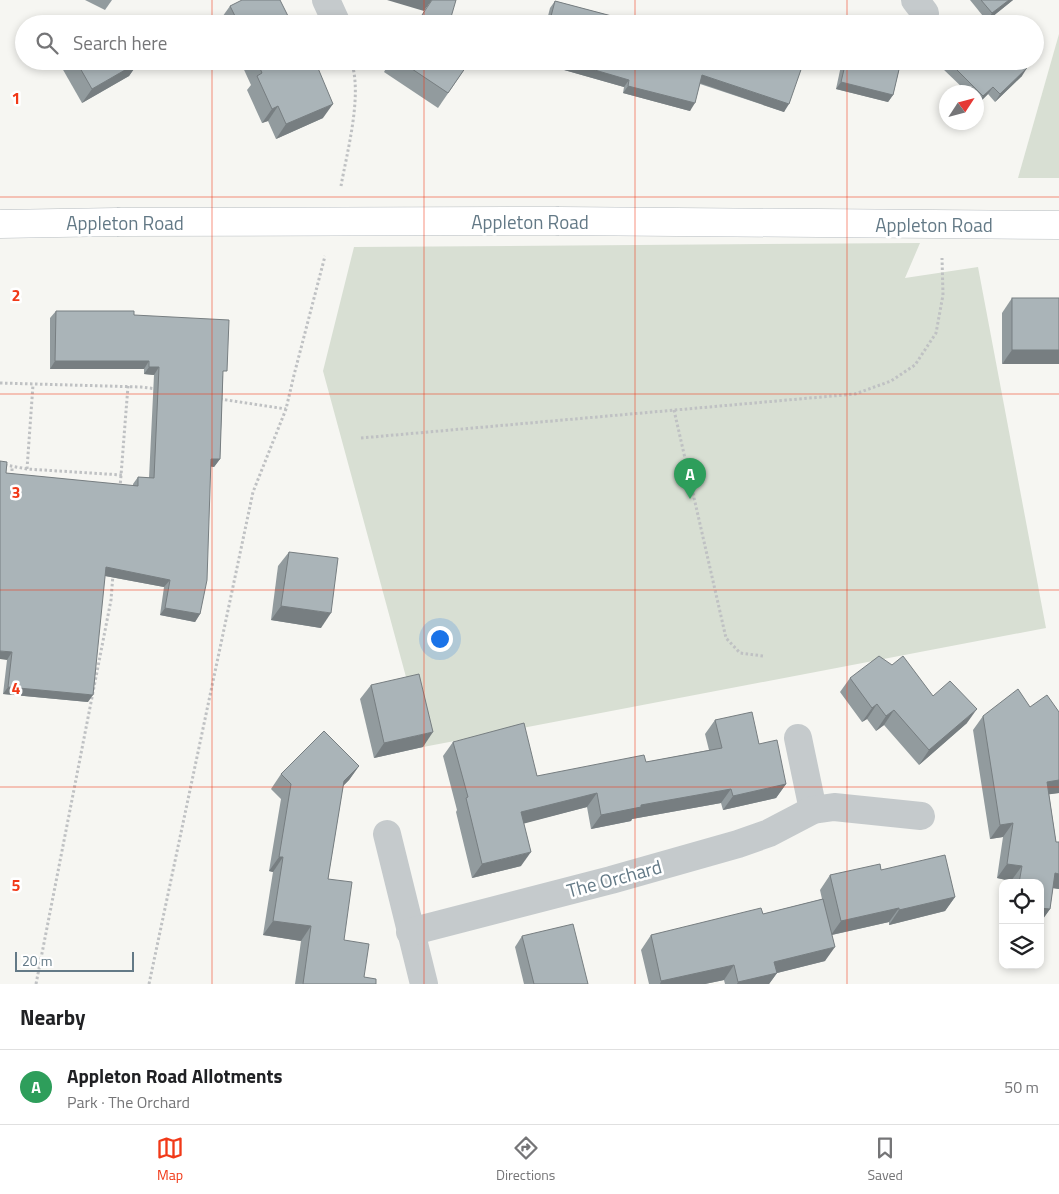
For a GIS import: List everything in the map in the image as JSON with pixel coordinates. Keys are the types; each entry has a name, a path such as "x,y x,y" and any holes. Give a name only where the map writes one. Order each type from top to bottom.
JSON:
{"street":[{"path":"326,0 333,15"},
{"name":"Appleton Road","path":"0,224 559,221 1059,225"},
{"path":"798,738 812,810"},
{"name":"The Orchard","path":"410,932 611,880 738,844 769,833 812,810 834,807 921,816"},
{"path":"387,834 424,984"}],"path":[{"path":"340,192 354,113 355,70"},
{"path":"361,438 855,394 891,381 915,365 936,334 943,295 942,224"},
{"path":"150,984 253,492 286,409 326,250"},
{"path":"0,383 128,386 161,390"},
{"path":"27,469 33,385"},
{"path":"120,494 128,386"},
{"path":"220,399 286,409"},
{"path":"674,410 726,638 740,652 763,656"},
{"path":"0,464 27,469 122,475"},
{"path":"11,485 12,466"},
{"path":"36,984 111,600 113,571"}],"shaded area":[{"path":"1059,34 1059,178 1018,178"},
{"path":"920,243 905,278 978,267 1046,628 423,747 409,688 323,371 354,247"}],"building":[{"path":"242,0 280,0 288,15 234,15 230,6"},
{"path":"432,0 456,0 452,15 422,15"},
{"path":"981,0 1009,0 992,13"},
{"path":"555,1 608,15 551,15"},
{"path":"81,70 125,70 92,89"},
{"path":"261,70 319,70 333,104 286,124 278,106 272,109 257,76 262,73"},
{"path":"414,70 464,70 448,93"},
{"path":"595,70 801,70 789,104 702,75 695,103 628,86 629,80"},
{"path":"844,70 899,70 893,95 841,82"},
{"path":"957,70 1025,70 1000,94 993,87 984,95 984,85 972,85"},
{"path":"1012,298 1059,298 1059,350 1012,350"},
{"path":"56,311 134,311 134,315 229,320 227,371 223,371 220,459 211,459 207,580 200,614 165,608 170,580 106,567 93,695 8,687 12,652 0,651 0,461 7,462 6,473 138,486 138,477 154,478 159,367 149,367 149,361 55,361"},
{"path":"289,552 338,558 331,613 281,606"},
{"path":"879,656 892,665 903,656 933,696 950,681 977,709 929,750 894,710 886,716 877,704 872,708 850,678"},
{"path":"419,674 433,732 384,743 371,685"},
{"path":"1018,689 1030,707 1047,695 1059,712 1059,780 1047,782 1056,842 1059,842 1059,874 1055,873 1050,909 1044,908 1044,879 1020,879 1022,866 1007,864 1013,823 1000,825 983,716"},
{"path":"752,712 759,744 777,740 786,784 733,796 731,789 641,805 641,807 601,815 597,793 521,812 531,852 482,864 466,798 468,797 453,742 524,723 537,776 644,755 646,762 722,748 715,720"},
{"path":"324,731 359,766 344,781 328,879 352,882 344,940 369,944 364,977 376,979 376,984 303,984 311,926 273,921 283,857 279,857 291,784 281,774"},
{"path":"945,855 955,897 841,921 830,875 880,864 881,870"},
{"path":"823,899 835,947 774,962 777,973 738,982 734,965 661,981 651,935 761,908 763,914"},
{"path":"573,924 588,984 534,984 522,936"}],"place":[{"name":"Appleton Road Allotments","path":"690,499"}]}
